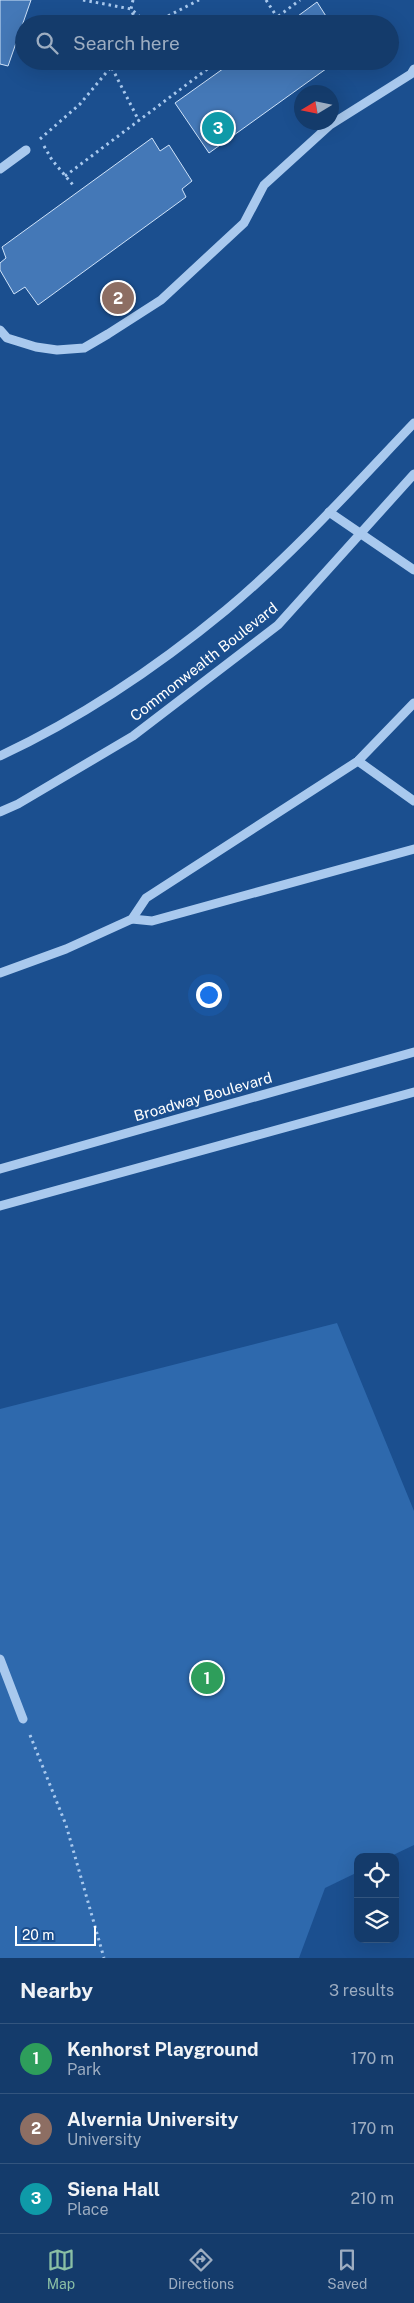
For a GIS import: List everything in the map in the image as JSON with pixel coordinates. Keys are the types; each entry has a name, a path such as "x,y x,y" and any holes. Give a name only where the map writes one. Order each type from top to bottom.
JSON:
{"street":[{"path":"0,330 7,338 36,347 57,350 84,348 108,334 161,300 244,223 264,185 330,125 411,74 414,70"},
{"path":"0,169 26,150"},
{"name":"Commonwealth Boulevard","path":"0,756 126,684 227,609 329,512 414,423"},
{"name":"Commonwealth Boulevard","path":"0,812 18,804 133,736 278,625 414,474"},
{"path":"329,512 414,570"},
{"path":"132,919 146,898 358,761 414,703"},
{"path":"358,761 414,802"},
{"path":"0,973 66,949 132,919 152,921 414,849"},
{"name":"Broadway Boulevard","path":"0,1169 414,1052"},
{"path":"0,1206 414,1092"},
{"path":"0,1659 23,1719"}],"path":[{"path":"83,0 131,9 138,15"},
{"path":"133,0 131,9 133,15"},
{"path":"170,15 199,0"},
{"path":"266,0 276,15"},
{"path":"280,15 300,0"},
{"path":"73,185 52,160 40,138 80,104 109,70"},
{"path":"114,70 139,121"},
{"path":"65,176 206,70"},
{"path":"23,1719 66,1825 104,1958"}],"shaded area":[{"path":"337,1323 414,1511 414,1845 397,1853 354,1853 354,1874 325,1888 299,1958 0,1958 0,1409"}],"building":[{"path":"0,0 31,0 26,15 15,15 15,46 8,66 0,64"},
{"path":"317,2 325,15 299,15"},
{"path":"221,70 324,70 304,85 294,85 294,92 209,153 175,103"},
{"path":"152,138 160,151 169,145 192,181 182,189 186,197 38,305 25,287 14,294 0,270 0,263 6,258 2,247"}],"place":[{"name":"Siena Hall","path":"218,128"},
{"name":"Alvernia University","path":"118,298"},
{"name":"Kenhorst Playground","path":"207,1678"}]}
